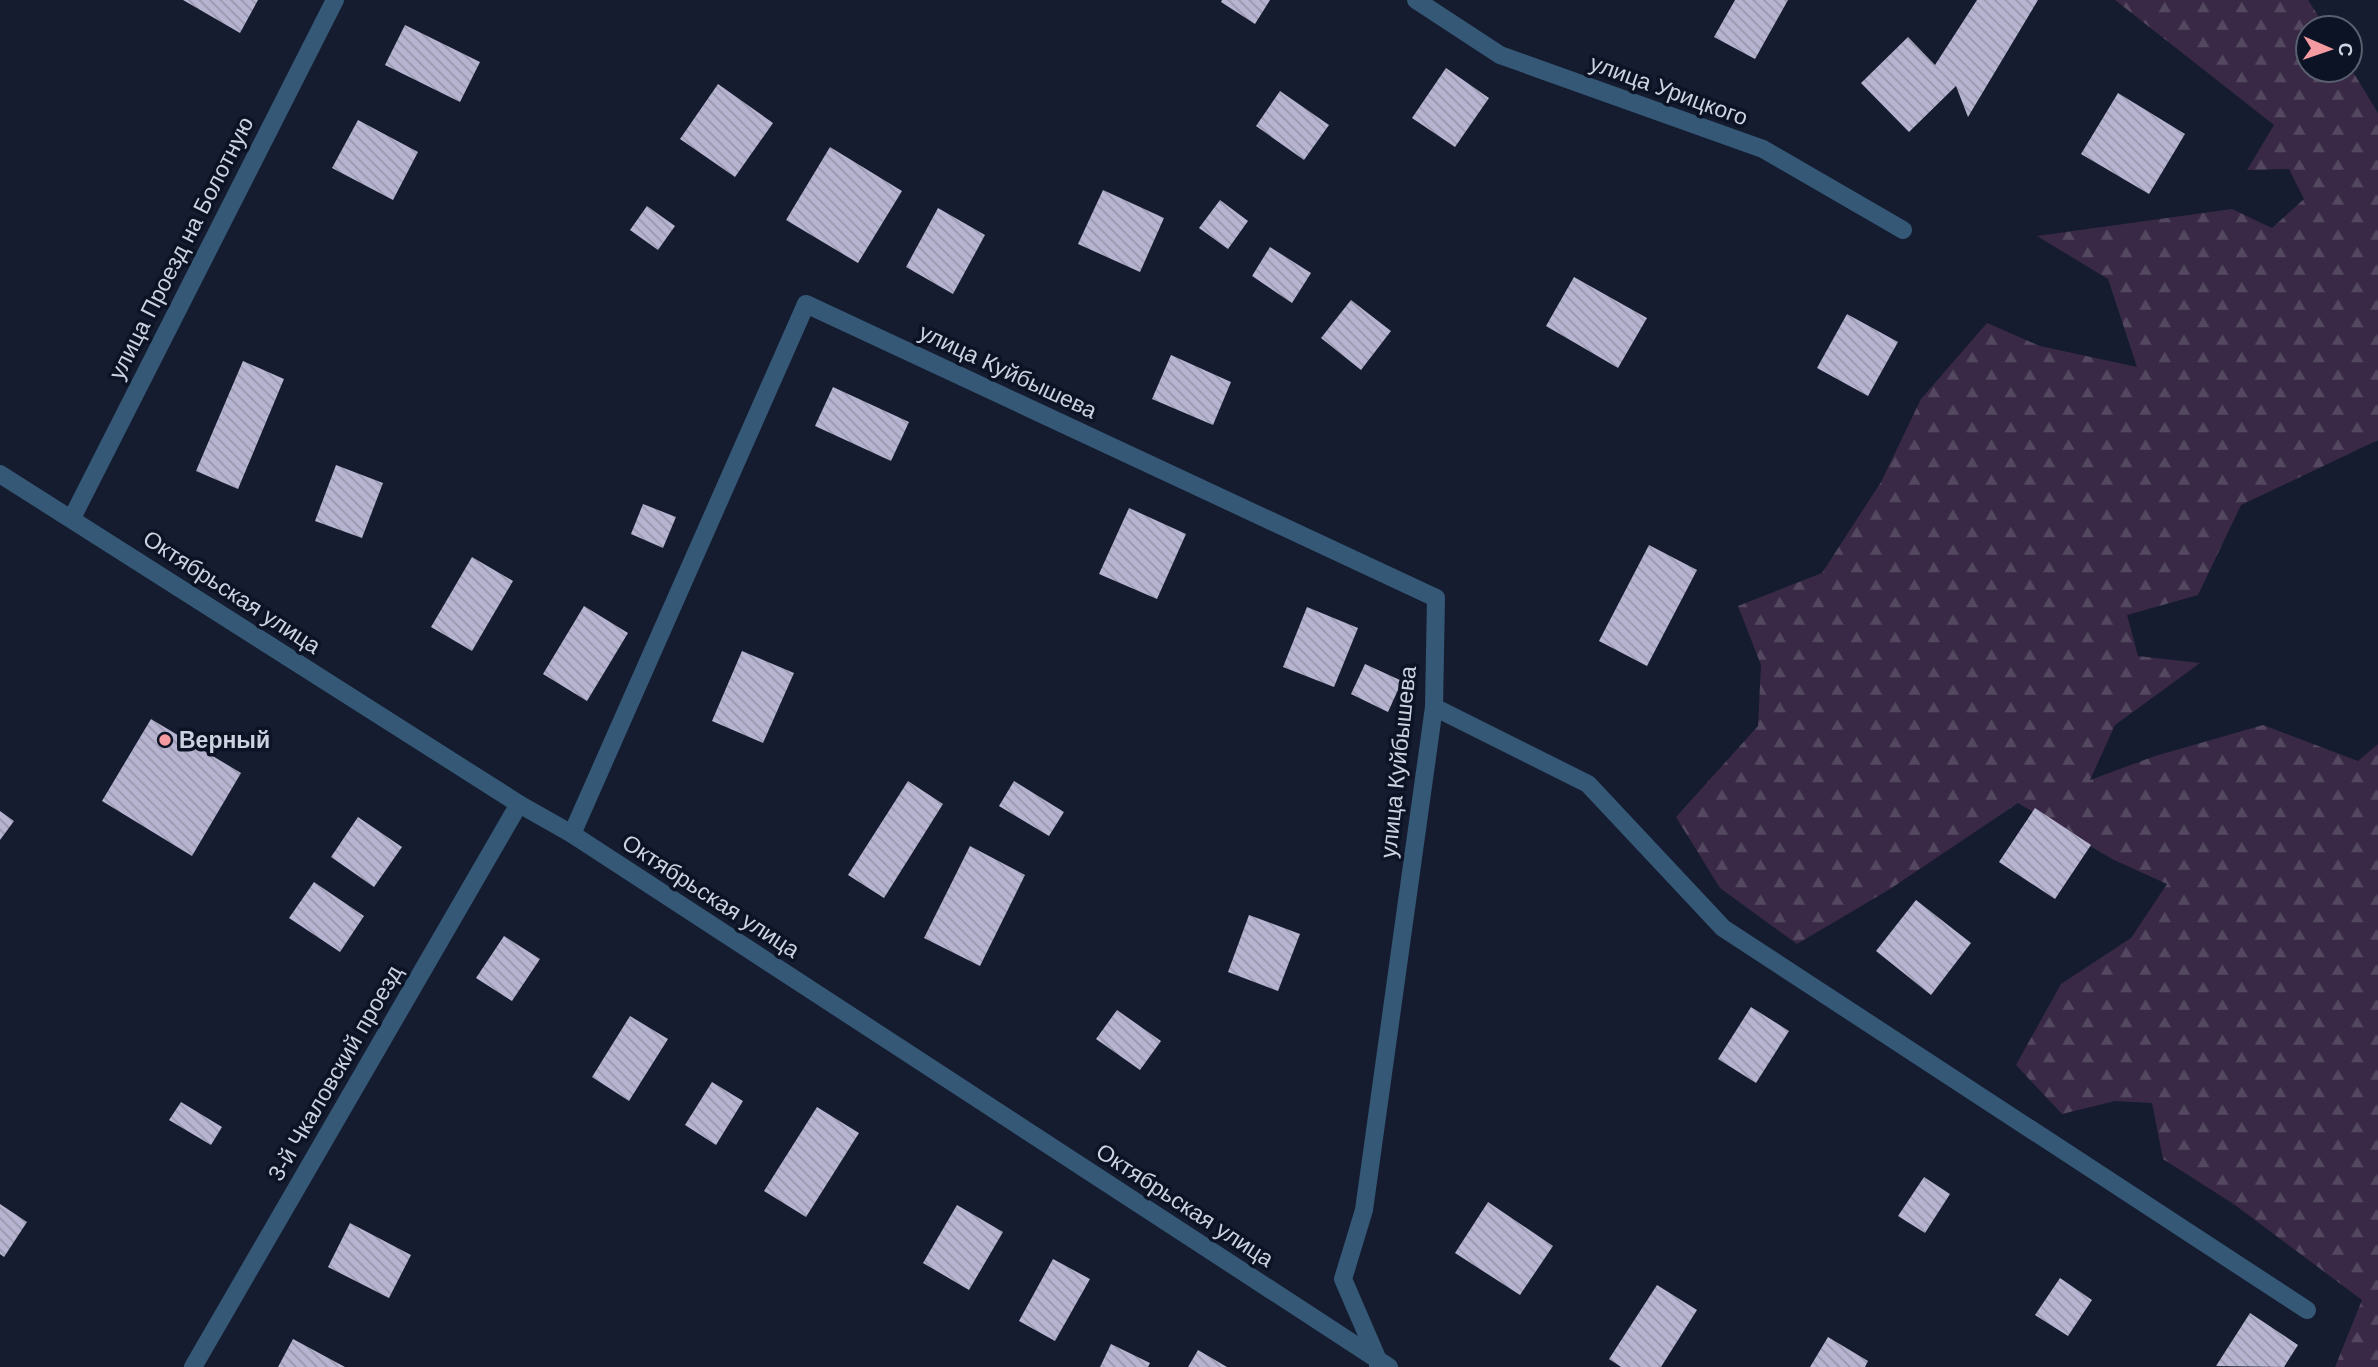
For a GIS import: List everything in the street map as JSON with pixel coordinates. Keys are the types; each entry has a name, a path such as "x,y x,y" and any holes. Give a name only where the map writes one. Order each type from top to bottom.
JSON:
{"street":[{"name":"улица Проезд на Болотную","path":"72,519 335,0"},
{"name":"улица Урицкого","path":"1416,0 1500,55 1763,149 1903,230"},
{"name":"улица Куйбышева","path":"572,834 806,304 1436,598 1434,707 1364,1210 1343,1279 1382,1365"},
{"name":"Октябрьская улица","path":"0,474 519,804 572,834 1382,1365"},
{"path":"1434,707 1588,784 1723,928 2307,1310"},
{"name":"3-й Чкаловский проезд","path":"193,1367 519,804"}],"green space":[{"path":"2115,0 2308,0 2317,14 2294,14 2294,84 2360,84 2378,113 2378,440 2241,505 2198,595 2127,615 2138,656 2200,663 2115,725 2090,780 2155,756 2263,725 2358,761 2378,744 2378,1367 2335,1367 2362,1300 2235,1205 2163,1159 2152,1103 2115,1101 2062,1114 2016,1065 2061,984 2131,938 2167,884 2112,859 2018,803 1890,889 1797,944 1720,888 1676,817 1758,726 1761,665 1738,606 1822,573 1881,482 1921,399 1987,323 2040,346 2137,367 2108,279 2037,236 2232,209 2272,228 2304,199 2289,169 2247,170 2274,125"}],"building":[{"path":"183,0 258,0 240,33"},
{"path":"1270,0 1255,24 1221,2"},
{"path":"1735,0 1788,0 1755,59 1714,37"},
{"path":"1977,0 2038,0 1968,117 1956,86 1909,132 1861,83 1908,37 1935,65"},
{"path":"405,25 480,62 460,102 385,65"},
{"path":"1446,68 1489,98 1455,147 1412,118"},
{"path":"718,84 773,123 735,177 680,139"},
{"path":"1280,91 1329,125 1304,160 1256,126"},
{"path":"2118,93 2185,134 2149,194 2081,154"},
{"path":"358,120 418,152 393,200 332,168"},
{"path":"830,147 902,191 858,263 786,220"},
{"path":"1103,190 1164,218 1140,272 1078,244"},
{"path":"1220,200 1248,221 1228,249 1199,228"},
{"path":"647,206 675,226 658,250 630,230"},
{"path":"938,208 985,235 953,294 906,267"},
{"path":"1270,247 1311,273 1292,303 1252,276"},
{"path":"1574,277 1647,318 1618,368 1546,326"},
{"path":"1351,300 1391,331 1361,370 1321,338"},
{"path":"1847,314 1898,342 1868,396 1817,368"},
{"path":"1171,355 1231,382 1213,425 1152,399"},
{"path":"243,361 284,379 238,489 196,471"},
{"path":"833,387 909,422 891,461 815,426"},
{"path":"336,465 383,483 362,538 315,521"},
{"path":"643,504 676,517 663,548 631,534"},
{"path":"1129,508 1186,534 1157,599 1099,574"},
{"path":"1649,545 1697,570 1647,666 1599,641"},
{"path":"472,557 513,581 472,651 431,627"},
{"path":"584,606 628,633 587,701 543,674"},
{"path":"1307,607 1358,628 1334,687 1283,667"},
{"path":"742,651 794,673 763,743 712,721"},
{"path":"1365,664 1402,681 1388,712 1351,694"},
{"path":"151,719 241,773 192,856 102,801"},
{"path":"908,781 943,804 884,898 848,875"},
{"path":"1014,781 1064,812 1049,836 999,806"},
{"path":"2035,808 2091,845 2055,899 1999,862"},
{"path":"0,811 14,821 0,840"},
{"path":"358,817 402,847 374,887 331,857"},
{"path":"970,846 1025,875 980,966 924,938"},
{"path":"314,882 364,916 340,952 289,918"},
{"path":"1916,900 1971,943 1931,995 1876,951"},
{"path":"1249,915 1300,934 1278,991 1228,972"},
{"path":"504,936 540,959 512,1001 476,978"},
{"path":"1751,1007 1789,1031 1756,1083 1718,1059"},
{"path":"1117,1010 1161,1041 1140,1070 1096,1039"},
{"path":"630,1016 668,1039 629,1101 592,1077"},
{"path":"712,1082 743,1101 716,1145 685,1125"},
{"path":"181,1102 222,1127 211,1145 169,1120"},
{"path":"817,1107 859,1133 806,1217 764,1191"},
{"path":"1924,1177 1950,1194 1925,1233 1898,1216"},
{"path":"1488,1202 1553,1246 1520,1295 1455,1253"},
{"path":"0,1204 27,1222 4,1257 0,1254"},
{"path":"957,1205 1003,1232 969,1290 923,1263"},
{"path":"350,1223 411,1255 389,1298 328,1267"},
{"path":"1053,1259 1090,1279 1055,1341 1019,1321"},
{"path":"2060,1278 2092,1300 2068,1336 2035,1315"},
{"path":"1657,1285 1697,1310 1661,1367 1621,1367 1609,1359"},
{"path":"2250,1313 2298,1345 2284,1367 2216,1366"},
{"path":"1828,1337 1868,1361 1865,1367 1810,1367"},
{"path":"293,1339 345,1367 278,1367"},
{"path":"1111,1344 1150,1363 1148,1367 1100,1367"},
{"path":"1198,1350 1227,1367 1188,1367"}],"place":[{"name":"Верный","path":"165,740"}]}
